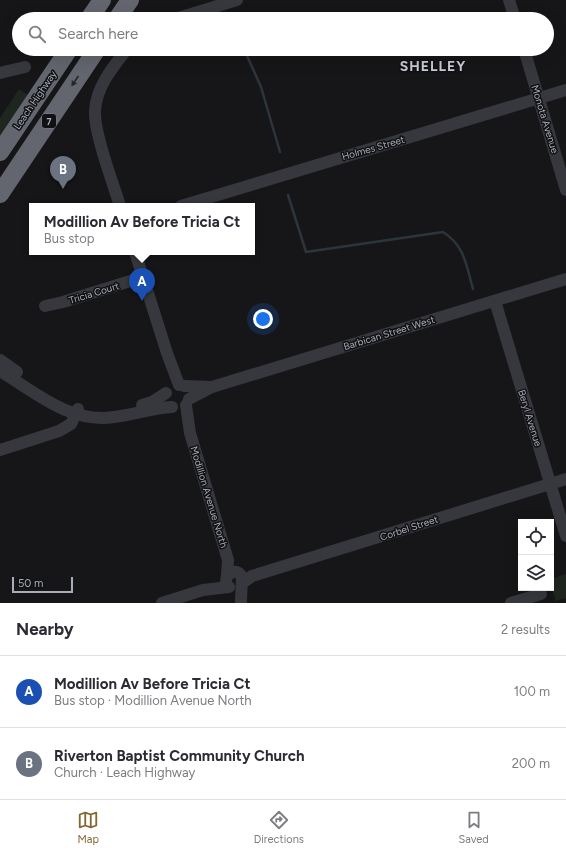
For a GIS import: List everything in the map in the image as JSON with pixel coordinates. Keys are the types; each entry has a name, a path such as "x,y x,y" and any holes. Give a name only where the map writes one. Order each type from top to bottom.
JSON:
{"highway":[{"path":"94,12 102,0"},
{"path":"122,12 130,0"},
{"name":"Leach Highway","path":"0,152 64,56"},
{"name":"7","path":"0,194 92,56"}],"street":[{"path":"198,12 237,0"},
{"path":"509,0 513,12"},
{"path":"119,203 96,120 98,97 102,84 122,56"},
{"name":"Monota Avenue","path":"526,56 566,190"},
{"path":"0,73 25,67"},
{"name":"Holmes Street","path":"191,203 566,90"},
{"path":"135,255 167,353 175,388"},
{"name":"Tricia Court","path":"45,306 63,302 143,277"},
{"name":"Barbican Street West","path":"181,405 212,387 566,279"},
{"name":"Beryl Avenue","path":"495,301 566,536"},
{"path":"0,360 77,412 105,412 122,410 152,402 175,388 188,392 181,405"},
{"path":"0,371 30,392 77,412 100,418 115,418 156,408 181,405"},
{"name":"Barbican Street West","path":"175,388 212,387"},
{"path":"175,388 166,399 181,405"},
{"name":"Modillion Avenue North","path":"181,405 234,580"},
{"path":"0,450 60,431 71,424 77,412"},
{"name":"Corbel Street","path":"162,603 234,580 372,540 566,479"},
{"path":"234,580 241,603"},
{"path":"511,603 541,594"}],"shaded area":[{"path":"19,89 31,97 0,143 0,118"},
{"path":"566,574 566,598 556,601 553,591 554,591 554,578"}],"waterway":[{"path":"247,56 261,87 280,152"},
{"path":"288,195 306,252 443,232 456,243 464,257 473,289"}],"place":[{"name":"Riverton Baptist Community Church","path":"63,189"},
{"name":"Modillion Av Before Tricia Ct","path":"142,301"}],"district":[{"name":"SHELLEY","path":"433,66"}]}
